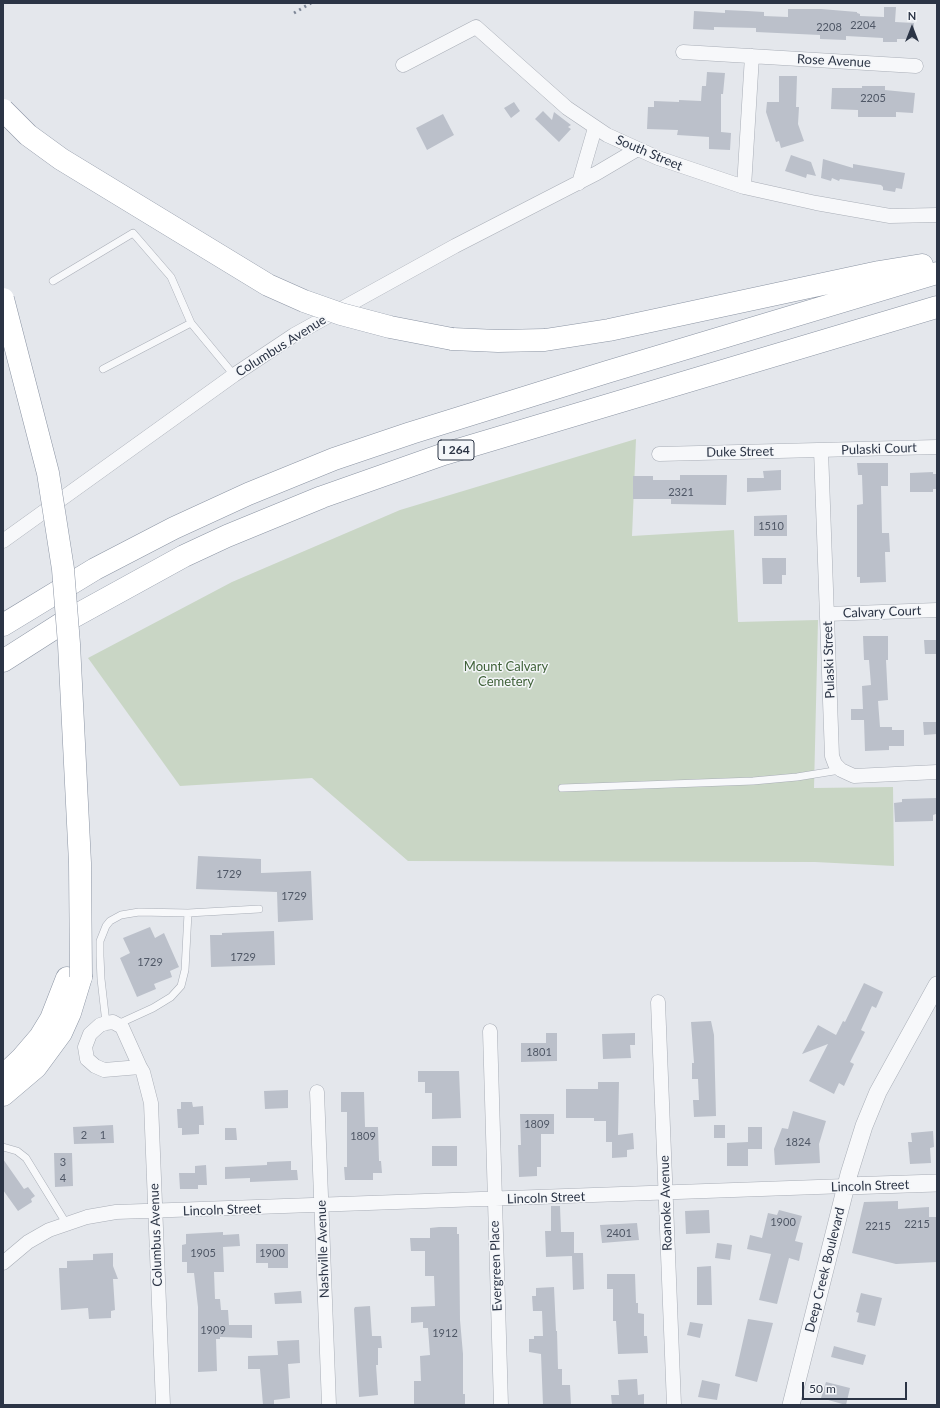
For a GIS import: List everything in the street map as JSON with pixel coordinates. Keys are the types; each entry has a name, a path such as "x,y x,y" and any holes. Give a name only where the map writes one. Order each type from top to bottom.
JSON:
{"highway":[{"path":"3,110 28,135 61,159 268,285 304,301 341,314 390,327 452,339 498,341 545,340 609,330 871,274 937,263"},
{"name":"I 264","path":"3,625 95,569 174,528 248,494 334,459 410,433 937,273"},
{"path":"3,300 48,473 64,569 80,863 75,976 70,1014 61,1033 36,1067 3,1095"},
{"name":"I 264","path":"3,661 25,646 105,599 184,556 275,515 376,477 526,429 937,307"},
{"path":"3,355 11,379 39,487 47,534 59,688 69,899 75,976 61,996 40,1037 22,1058 3,1076"},
{"path":"3,668 25,646"}],"street":[{"name":"South Street","path":"403,65 476,28 545,91 595,128 636,150 710,177 744,187 816,203 890,216 937,215"},
{"name":"Rose Avenue","path":"684,52 916,66"},
{"path":"744,187 752,56"},
{"path":"579,183 595,128"},
{"name":"Columbus Avenue","path":"3,541 234,375 294,335 356,299 579,183 636,150"},
{"name":"Pulaski Court","path":"821,450 937,447"},
{"name":"Duke Street","path":"659,454 821,450"},
{"name":"Pulaski Street","path":"821,450 832,756 835,764 841,770"},
{"name":"Calvary Court","path":"827,614 937,610"},
{"path":"841,770 854,776 937,772"},
{"name":"Deep Creek Boulevard","path":"791,1405 846,1186 864,1126 878,1092 937,985"},
{"name":"Roanoke Avenue","path":"658,1002 674,1405"},
{"path":"112,1024 100,1025 90,1034 85,1047 87,1059 95,1066 104,1070 140,1067"},
{"name":"Columbus Avenue","path":"112,1024 122,1027 140,1067 151,1103 162,1405"},
{"name":"Evergreen Place","path":"490,1031 501,1405"},
{"name":"Nashville Avenue","path":"317,1092 329,1405"},
{"name":"Lincoln Street","path":"3,1264 28,1242 66,1223 87,1217 116,1212 155,1212 937,1183"}],"lane":[{"path":"53,281 133,233 171,277 191,323 234,375"},
{"path":"103,369 191,323"},
{"path":"562,788 753,781 797,777 841,770"},
{"path":"188,913 186,964 180,986 171,997 154,1008 112,1024 101,979 100,956 100,941 106,926 110,921 121,916 139,912 188,913 259,909"},
{"path":"3,1147 17,1151 26,1158 66,1223"}],"green space":[{"name":"Mount Calvary Cemetery","path":"636,439 632,536 734,530 738,622 818,620 814,788 893,787 894,866 815,862 408,861 312,778 180,786 88,658 232,582 400,510"}],"building":[{"path":"884,7 896,7 895,22 914,23 914,39 897,39 897,42 883,42 883,38 846,36 846,40 820,39 820,35 756,32 756,28 714,27 714,30 693,29 694,11 725,13 725,10 764,12 764,16 788,17 788,9 821,9 857,12 860,16 884,17"},
{"path":"707,72 725,73 723,94 721,94 721,132 731,133 730,150 709,149 709,137 677,135 678,130 647,129 648,107 654,107 654,101 701,101 702,86 706,86"},
{"path":"779,76 797,76 796,107 799,107 798,124 804,141 781,148 779,141 776,142 766,112 767,102 779,102"},
{"path":"862,86 885,86 885,90 915,93 913,113 896,112 896,117 858,117 858,110 831,109 832,88 862,88"},
{"path":"514,102 520,111 511,118 504,108"},
{"path":"543,111 552,120 554,112 571,125 568,127 571,129 559,142 535,119"},
{"path":"443,114 454,135 427,150 416,128"},
{"path":"791,155 811,162 816,176 807,174 806,178 785,171"},
{"path":"823,159 853,168 853,164 905,173 902,189 896,188 895,192 883,190 881,185 840,179 839,181 832,178 831,181 821,178"},
{"path":"857,463 888,463 888,486 881,486 882,533 889,533 890,552 885,552 886,582 860,583 860,577 857,577 857,505 863,504 862,475 858,475"},
{"path":"781,470 781,490 747,492 747,478 764,478 763,471"},
{"path":"933,472 933,474 937,474 937,489 933,489 933,492 910,492 910,473"},
{"path":"680,475 727,475 726,505 671,504 671,499 633,499 633,476 653,476 653,480 680,480"},
{"path":"787,515 787,536 754,536 754,516"},
{"path":"762,558 786,558 786,575 782,575 782,584 763,584"},
{"path":"863,636 888,636 888,660 886,660 888,700 878,701 880,727 892,727 892,730 904,730 904,746 889,746 889,750 865,751 864,720 851,720 851,709 863,709 862,686 871,685 869,660 864,660"},
{"path":"924,640 937,640 937,654 925,654"},
{"path":"923,722 937,722 937,734 924,735"},
{"path":"937,798 936,814 933,815 933,821 895,822 894,803 902,802 902,799"},
{"path":"198,856 261,859 261,873 311,871 313,920 278,922 277,892 196,889"},
{"path":"150,927 155,938 164,933 179,967 170,971 172,977 154,984 156,989 137,997 120,958 130,953 123,938"},
{"path":"274,931 275,965 211,967 210,935 222,935 222,933"},
{"path":"864,983 883,992 876,1008 872,1006 861,1030 865,1032 850,1062 854,1064 844,1086 839,1083 834,1094 809,1081 828,1044 802,1054 818,1025 836,1035 843,1021 845,1022"},
{"path":"711,1021 714,1035 716,1116 694,1117 693,1100 699,1100 698,1079 692,1079 692,1063 694,1063 691,1022"},
{"path":"546,1033 557,1033 557,1061 521,1062 521,1043 546,1043"},
{"path":"635,1033 635,1045 630,1045 631,1058 603,1059 602,1034"},
{"path":"418,1071 459,1071 461,1118 432,1119 432,1093 425,1093 425,1082 418,1082"},
{"path":"598,1082 619,1082 618,1135 633,1133 634,1149 627,1150 627,1157 612,1158 612,1142 606,1142 606,1121 594,1121 594,1118 566,1118 566,1089 598,1089"},
{"path":"288,1090 288,1108 265,1109 264,1091"},
{"path":"341,1092 364,1092 365,1127 378,1127 379,1161 381,1161 382,1173 373,1173 373,1180 345,1180 344,1167 347,1167 347,1112 341,1112"},
{"path":"181,1102 192,1102 193,1107 203,1106 204,1125 199,1125 199,1134 182,1135 182,1128 178,1128 177,1109 181,1109"},
{"path":"793,1111 826,1121 819,1144 820,1163 775,1165 774,1149 782,1128 788,1129"},
{"path":"520,1114 554,1114 554,1134 541,1134 541,1167 537,1167 537,1176 519,1177 518,1145 521,1145"},
{"path":"113,1125 114,1143 74,1144 73,1127"},
{"path":"714,1125 725,1125 725,1138 714,1138"},
{"path":"748,1127 762,1127 762,1149 748,1149"},
{"path":"225,1128 236,1128 237,1140 225,1140"},
{"path":"933,1131 934,1147 930,1148 931,1163 910,1164 908,1142 912,1142 911,1133"},
{"path":"748,1142 748,1166 727,1166 727,1143"},
{"path":"432,1146 457,1146 457,1166 432,1166"},
{"path":"54,1153 72,1153 73,1186 55,1187"},
{"path":"3,1159 24,1189 28,1187 35,1196 31,1199 32,1202 18,1211 3,1190"},
{"path":"291,1161 291,1170 297,1170 298,1180 250,1182 250,1178 225,1179 225,1167 267,1165 267,1162"},
{"path":"206,1165 207,1185 198,1185 198,1189 180,1189 179,1173 195,1173 195,1166"},
{"path":"898,1201 898,1209 929,1207 929,1217 937,1217 937,1262 896,1264 852,1253 864,1202"},
{"path":"551,1206 560,1206 561,1232 574,1232 574,1253 583,1253 584,1289 573,1290 572,1256 546,1257 545,1231 551,1231"},
{"path":"709,1210 710,1233 686,1234 685,1211"},
{"path":"779,1210 802,1216 795,1241 803,1243 799,1261 789,1258 777,1304 759,1300 771,1254 747,1249 750,1235 762,1238 768,1213 777,1215"},
{"path":"637,1223 639,1240 602,1243 600,1225"},
{"path":"457,1227 457,1234 459,1234 460,1320 463,1354 463,1394 465,1394 465,1405 414,1405 414,1381 421,1381 420,1356 430,1355 428,1328 423,1328 423,1322 411,1323 411,1307 435,1306 434,1276 425,1276 425,1251 411,1251 410,1238 430,1238 430,1228"},
{"path":"223,1232 223,1235 239,1234 240,1246 223,1247 224,1272 214,1272 215,1299 220,1299 221,1310 228,1310 229,1325 252,1325 252,1338 220,1337 220,1339 216,1339 217,1371 198,1372 198,1307 194,1273 187,1273 187,1262 182,1262 182,1245 186,1244 186,1234"},
{"path":"717,1243 732,1245 730,1260 715,1258"},
{"path":"256,1244 288,1244 288,1268 268,1268 268,1263 256,1263"},
{"path":"113,1253 113,1266 118,1279 113,1279 115,1310 111,1311 111,1318 89,1319 88,1308 61,1310 59,1268 67,1268 67,1261 93,1260 93,1254"},
{"path":"711,1266 712,1305 697,1305 697,1267"},
{"path":"607,1274 635,1274 636,1303 638,1303 638,1313 644,1314 644,1336 647,1336 648,1353 618,1354 616,1321 613,1321 613,1289 607,1289"},
{"path":"554,1287 558,1369 562,1369 562,1385 570,1385 571,1405 543,1405 541,1354 529,1352 529,1339 534,1339 534,1336 543,1336 542,1311 533,1311 532,1296 536,1296 536,1288"},
{"path":"301,1291 302,1303 275,1304 274,1293"},
{"path":"861,1293 882,1298 875,1326 857,1322 859,1313 856,1312"},
{"path":"370,1306 372,1336 381,1336 382,1348 378,1348 378,1365 376,1365 378,1395 359,1397 354,1309 355,1307"},
{"path":"748,1319 773,1323 757,1382 735,1376"},
{"path":"690,1322 703,1324 700,1338 687,1335"},
{"path":"299,1340 300,1363 288,1364 290,1398 274,1400 274,1405 263,1405 260,1369 248,1369 248,1356 278,1355 277,1341"},
{"path":"834,1346 866,1355 863,1365 831,1357"},
{"path":"637,1379 638,1395 644,1394 644,1405 612,1405 611,1395 619,1395 618,1380"},
{"path":"702,1380 720,1384 717,1400 698,1397"},
{"path":"826,1382 850,1388 846,1405 821,1398"}],"railway":[{"path":"294,13 311,3"}]}
